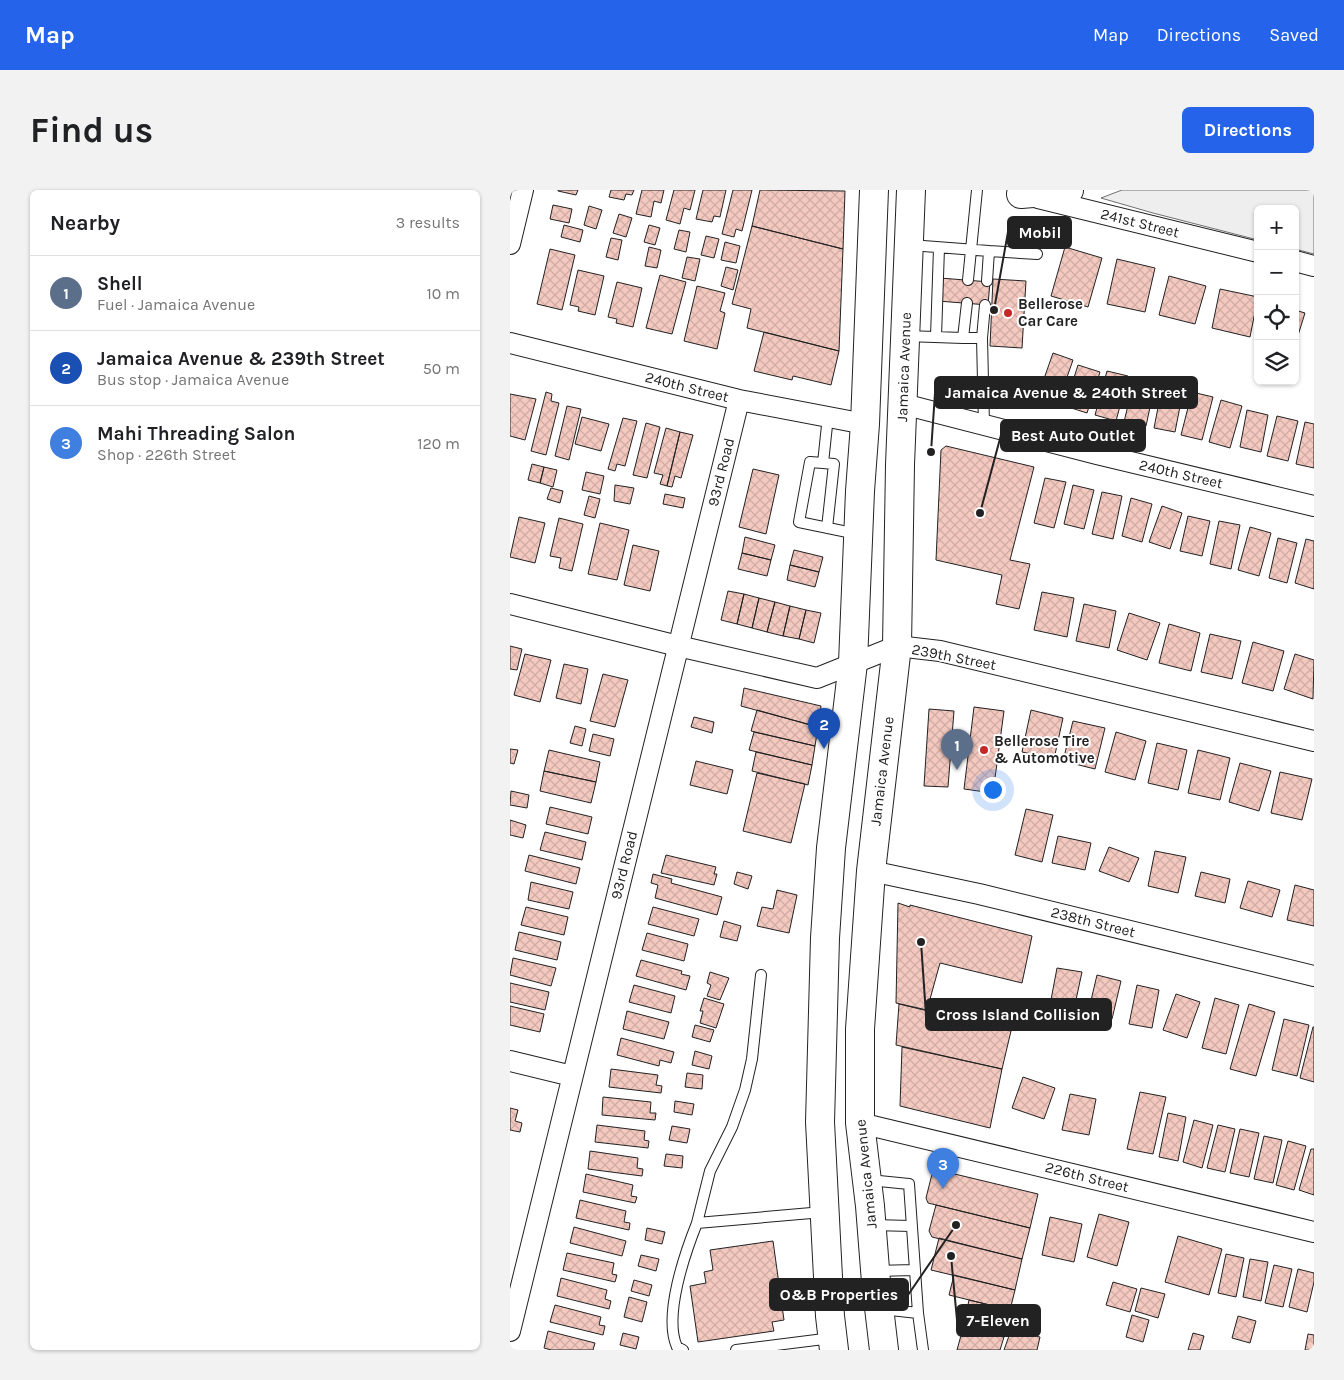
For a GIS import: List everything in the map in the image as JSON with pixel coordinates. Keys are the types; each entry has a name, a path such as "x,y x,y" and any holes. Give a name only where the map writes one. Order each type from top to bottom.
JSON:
{"main road":[{"path":"833,1344 820,1122 825,938 831,848 853,663 874,190"},
{"name":"Jamaica Avenue","path":"884,1350 860,1123 860,1029 871,871 897,646 905,336 912,190"},
{"path":"1021,194 1069,190"}],"street":[{"path":"510,244 523,190"},
{"name":"241st Street","path":"1021,194 1254,251"},
{"path":"1299,262 1314,266"},
{"name":"240th Street","path":"510,343 738,400 865,424"},
{"name":"93rd Road","path":"510,1331 738,400"},
{"name":"240th Street","path":"903,404 1314,506"},
{"name":"239th Street","path":"510,604 817,678 897,646 940,651 1314,741"},
{"name":"238th Street","path":"871,871 989,896 1314,976"},
{"path":"510,1061 572,1076"},
{"name":"226th Street","path":"860,1123 1314,1232"}],"lane":[{"path":"968,280 976,190"},
{"path":"909,245 1037,254"},
{"path":"936,337 939,248"},
{"path":"986,281 989,251"},
{"path":"963,338 967,303"},
{"path":"984,425 982,338 985,305"},
{"path":"905,336 982,338"},
{"path":"823,463 828,416"},
{"path":"827,528 834,464 810,462 799,522 827,528 858,534"},
{"path":"683,1350 677,1347 673,1338 671,1322 682,1263 697,1223 710,1171 732,1127 745,1090 752,1059 761,975"},
{"path":"867,1180 908,1184 914,1270 923,1350"},
{"path":"697,1223 824,1212"},
{"path":"872,1225 911,1226"},
{"path":"875,1270 914,1270"},
{"path":"879,1309 918,1313"},
{"path":"736,1350 833,1344"}],"shaded area":[{"path":"1122,190 1314,190 1314,254 1299,250 1299,205 1254,205 1254,239 1101,198"}],"building":[{"path":"558,190 578,190 576,195"},
{"path":"611,190 634,190 632,195 626,194 624,200 609,197"},
{"path":"642,190 664,190 661,203 654,201 651,217 636,214"},
{"path":"674,190 695,190 690,210 684,208 680,224 666,220"},
{"path":"703,190 726,190 720,217 714,216 712,222 696,219"},
{"path":"733,190 752,190 742,231 736,229 734,237 722,234"},
{"path":"760,190 845,191 843,249 752,226"},
{"path":"553,205 572,209 569,223 550,219"},
{"path":"589,206 602,210 596,229 584,225"},
{"path":"619,214 632,218 626,237 613,233"},
{"path":"564,225 583,230 580,242 561,237"},
{"path":"649,225 660,228 655,245 644,242"},
{"path":"752,226 843,249 839,351 747,328 751,309 732,304"},
{"path":"679,230 690,232 686,252 674,249"},
{"path":"706,236 719,239 714,258 701,255"},
{"path":"611,238 622,240 618,260 606,257"},
{"path":"725,242 740,246 736,263 721,260"},
{"path":"649,247 661,250 657,268 645,266"},
{"path":"1065,247 1102,258 1088,307 1051,296"},
{"path":"550,249 575,255 562,310 537,304"},
{"path":"687,257 700,259 695,281 682,278"},
{"path":"1117,259 1155,268 1145,312 1107,304"},
{"path":"726,267 738,270 733,290 721,286"},
{"path":"578,270 604,276 595,315 578,311 579,307 570,305"},
{"path":"660,275 686,282 672,334 646,328"},
{"path":"1169,276 1206,286 1195,324 1159,315"},
{"path":"940,278 990,282 988,305 938,301"},
{"name":"Bellerose Car Care","path":"993,279 1026,281 1022,348 990,346"},
{"path":"617,282 642,288 633,327 616,323 617,319 608,317"},
{"path":"697,286 725,293 720,311 725,313 717,349 684,341"},
{"path":"1220,289 1254,296 1254,317 1250,337 1212,328"},
{"path":"1299,311 1305,313 1299,332"},
{"path":"764,332 839,351 831,385 793,376 792,380 754,371"},
{"path":"1053,353 1073,360 1059,400 1039,393"},
{"path":"1078,365 1100,372 1087,413 1065,406"},
{"path":"1107,371 1128,376 1116,421 1095,415"},
{"path":"1134,380 1155,384 1146,426 1124,422"},
{"path":"1162,387 1183,391 1175,432 1154,428"},
{"path":"546,392 552,394 551,401 559,403 546,455 531,451"},
{"path":"1192,392 1213,397 1202,440 1181,435"},
{"path":"510,394 536,399 525,440 510,436"},
{"path":"1221,400 1242,406 1230,448 1209,442"},
{"path":"567,406 581,409 569,460 555,456"},
{"path":"1247,410 1268,415 1261,452 1240,447"},
{"path":"1277,416 1298,421 1288,461 1267,456"},
{"path":"582,417 609,424 601,451 575,444"},
{"path":"623,418 637,421 625,466 617,464 615,471 608,469"},
{"path":"1305,422 1314,424 1314,468 1296,464"},
{"path":"646,423 660,427 647,478 633,475"},
{"path":"666,428 680,432 667,486 660,484 663,475 654,473"},
{"path":"680,432 693,435 681,478 675,476 672,487 667,486"},
{"path":"946,446 1034,467 1010,560 1030,564 1019,609 996,604 1002,575 936,560 941,450"},
{"path":"532,464 544,467 540,483 528,480"},
{"path":"544,467 557,470 553,487 540,483"},
{"path":"753,469 779,475 766,534 739,527"},
{"path":"586,472 604,476 600,494 582,490"},
{"path":"1045,478 1066,482 1054,528 1034,523"},
{"path":"615,485 634,488 630,504 614,501"},
{"path":"1073,485 1094,490 1084,529 1064,524"},
{"path":"551,488 563,491 560,503 547,499"},
{"path":"1102,492 1122,496 1113,539 1092,534"},
{"path":"665,494 685,498 683,508 663,504"},
{"path":"589,496 600,499 595,518 584,515"},
{"path":"1131,498 1152,504 1142,542 1122,536"},
{"path":"1162,506 1182,513 1170,549 1149,542"},
{"path":"1188,516 1210,521 1202,556 1180,551"},
{"path":"519,517 545,523 535,563 510,557"},
{"path":"559,518 583,524 572,571 559,568 561,558 550,556"},
{"path":"1219,521 1240,525 1231,569 1210,564"},
{"path":"600,523 629,530 617,580 588,574"},
{"path":"1250,527 1271,533 1259,576 1238,570"},
{"path":"745,537 775,545 771,560 742,553"},
{"path":"1278,538 1297,543 1287,583 1269,578"},
{"path":"1306,539 1314,541 1314,589 1295,583"},
{"path":"633,545 659,551 650,591 624,585"},
{"path":"794,550 823,557 819,572 790,565"},
{"path":"742,553 771,560 767,576 738,569"},
{"path":"790,565 819,572 815,587 787,580"},
{"path":"728,591 744,594 737,624 721,620"},
{"path":"1042,592 1074,598 1067,637 1034,630"},
{"path":"744,594 759,598 752,628 737,624"},
{"path":"759,598 775,602 767,632 752,628"},
{"path":"775,602 790,606 783,636 767,632"},
{"path":"1084,604 1116,611 1109,648 1076,641"},
{"path":"790,606 806,610 799,639 783,636"},
{"path":"806,610 821,613 814,643 799,639"},
{"path":"1129,613 1160,623 1147,660 1117,650"},
{"path":"1169,624 1200,633 1191,671 1159,663"},
{"path":"1210,634 1241,641 1232,679 1201,672"},
{"path":"1253,642 1284,651 1273,691 1242,683"},
{"path":"510,646 522,649 517,670 510,669"},
{"path":"525,654 551,660 540,702 514,695"},
{"path":"1295,654 1314,660 1313,699 1284,689"},
{"path":"564,664 588,669 581,704 556,698"},
{"path":"603,674 628,680 615,727 590,721"},
{"path":"744,688 821,706 818,727 741,706"},
{"name":"Bellerose Tire & Automotive","path":"974,707 1004,711 993,793 964,789"},
{"path":"929,709 954,711 948,787 924,786"},
{"path":"757,710 818,727 815,746 751,731"},
{"path":"1031,710 1063,718 1054,759 1022,752"},
{"path":"694,717 714,722 712,733 691,727"},
{"path":"1073,721 1105,728 1095,769 1063,761"},
{"path":"575,726 586,729 582,746 570,743"},
{"path":"754,732 815,746 812,765 749,750"},
{"path":"1116,732 1146,741 1135,780 1105,772"},
{"path":"593,734 614,739 610,756 589,751"},
{"path":"1157,743 1187,750 1178,790 1148,783"},
{"path":"510,749 518,750 514,764 510,763"},
{"path":"549,750 600,762 596,782 544,771"},
{"path":"1198,750 1230,758 1220,800 1188,793"},
{"path":"756,752 812,765 808,785 752,771"},
{"path":"696,761 733,770 727,794 690,785"},
{"path":"1240,763 1271,771 1259,811 1229,802"},
{"path":"544,771 596,782 591,803 540,791"},
{"path":"1280,772 1312,779 1302,820 1271,813"},
{"path":"757,773 805,784 791,843 743,831"},
{"path":"511,791 529,795 527,808 510,805"},
{"path":"550,807 592,817 588,834 546,824"},
{"path":"1026,809 1053,815 1042,862 1015,855"},
{"path":"510,820 526,825 523,838 510,835"},
{"path":"545,832 586,842 582,860 540,850"},
{"path":"1058,836 1091,843 1085,870 1052,863"},
{"path":"1109,847 1139,858 1129,882 1099,871"},
{"path":"1155,851 1186,857 1178,893 1148,886"},
{"path":"529,855 580,868 576,884 525,871"},
{"path":"666,855 716,867 714,874 717,874 714,885 661,873"},
{"path":"737,872 752,876 748,889 734,884"},
{"path":"1201,872 1230,879 1225,903 1195,896"},
{"path":"653,874 672,879 671,883 722,897 717,915 655,898 658,885 651,883"},
{"path":"1248,881 1280,890 1272,917 1240,908"},
{"path":"531,882 573,892 569,909 528,900"},
{"path":"1295,885 1314,890 1314,926 1287,920"},
{"path":"777,890 797,895 789,933 757,926 762,907 773,909"},
{"path":"898,903 1032,936 1022,983 940,963 927,1010 896,1003"},
{"path":"526,907 568,917 564,935 521,925"},
{"path":"653,907 699,919 694,936 648,924"},
{"path":"724,921 741,926 737,941 720,937"},
{"path":"519,932 561,942 557,960 515,950"},
{"path":"647,933 688,944 684,961 642,950"},
{"path":"513,958 556,968 551,986 510,975"},
{"path":"641,960 682,971 681,974 690,976 686,990 636,976"},
{"path":"1057,968 1082,972 1074,1009 1050,1005"},
{"path":"710,972 729,978 720,1000 707,996 711,985 707,983"},
{"path":"1097,975 1121,981 1112,1019 1088,1013"},
{"path":"510,983 549,992 545,1010 510,1002"},
{"path":"634,985 675,996 671,1013 629,1002"},
{"path":"1137,985 1159,990 1152,1028 1129,1024"},
{"path":"1176,994 1200,1002 1187,1038 1163,1030"},
{"path":"704,998 724,1004 716,1028 700,1023 703,1011 700,1011"},
{"path":"1215,998 1239,1005 1226,1054 1202,1048"},
{"path":"899,1004 1011,1031 1002,1069 896,1045"},
{"path":"1249,1004 1275,1012 1256,1076 1230,1069"},
{"path":"510,1006 544,1014 540,1032 510,1025"},
{"path":"627,1011 669,1022 664,1039 623,1029"},
{"path":"1284,1019 1309,1025 1297,1076 1272,1070"},
{"path":"695,1025 714,1030 710,1042 692,1037"},
{"path":"1314,1027 1314,1082 1300,1078"},
{"path":"621,1038 674,1052 671,1063 660,1060 659,1066 617,1055"},
{"path":"902,1047 1002,1069 990,1128 900,1106"},
{"path":"695,1051 712,1056 709,1069 692,1065"},
{"path":"611,1069 658,1075 656,1085 662,1086 661,1093 609,1087"},
{"path":"687,1073 703,1075 702,1089 685,1087"},
{"path":"1023,1077 1055,1088 1044,1119 1012,1108"},
{"path":"1140,1092 1166,1097 1153,1154 1127,1149"},
{"path":"1070,1094 1096,1099 1089,1135 1062,1130"},
{"path":"603,1097 651,1102 650,1113 656,1113 655,1120 602,1115"},
{"path":"675,1101 694,1104 692,1115 674,1112"},
{"path":"510,1108 518,1110 515,1121 522,1123 520,1132 510,1130"},
{"path":"1168,1113 1186,1117 1178,1161 1159,1157"},
{"path":"1194,1120 1213,1125 1202,1168 1183,1162"},
{"path":"597,1125 645,1131 644,1140 649,1141 648,1148 595,1142"},
{"path":"1218,1125 1235,1129 1225,1172 1207,1168"},
{"path":"672,1126 690,1129 687,1143 669,1140"},
{"path":"1240,1129 1259,1133 1249,1177 1230,1173"},
{"path":"1264,1136 1282,1140 1273,1183 1254,1179"},
{"path":"1288,1141 1306,1146 1294,1190 1276,1185"},
{"path":"1311,1149 1314,1149 1314,1195 1299,1190"},
{"path":"590,1151 638,1158 637,1168 643,1169 642,1176 588,1169"},
{"path":"666,1154 683,1156 682,1168 664,1166"},
{"path":"938,1170 1038,1194 1030,1228 928,1203 926,1198 932,1174"},
{"path":"586,1174 633,1185 631,1196 637,1197 635,1203 583,1192"},
{"path":"580,1200 626,1211 624,1222 630,1223 629,1230 576,1218"},
{"path":"936,1205 1030,1228 1022,1259 932,1237 929,1231"},
{"path":"1099,1214 1129,1222 1117,1266 1087,1257"},
{"path":"1050,1217 1082,1224 1074,1262 1042,1255"},
{"path":"574,1227 626,1241 622,1256 570,1243"},
{"path":"647,1228 665,1232 662,1244 645,1240"},
{"path":"1178,1236 1222,1249 1209,1295 1165,1282"},
{"path":"939,1238 1022,1259 1015,1290 931,1270"},
{"path":"773,1241 784,1320 772,1322 774,1331 698,1342 690,1286 706,1283 704,1272 713,1270 710,1250"},
{"path":"567,1253 614,1263 612,1274 617,1275 615,1282 563,1270"},
{"path":"1226,1254 1244,1258 1236,1297 1218,1293"},
{"path":"641,1255 659,1259 656,1271 638,1266"},
{"path":"1250,1259 1268,1262 1261,1301 1243,1297"},
{"path":"1274,1265 1292,1269 1283,1307 1265,1303"},
{"path":"1298,1269 1314,1273 1314,1282 1307,1312 1289,1307"},
{"path":"954,1275 1015,1290 1010,1310 949,1295"},
{"path":"561,1278 607,1290 605,1299 611,1301 609,1309 557,1296"},
{"path":"634,1280 652,1285 649,1296 631,1291"},
{"path":"1113,1282 1137,1289 1130,1312 1106,1305"},
{"path":"1141,1288 1165,1294 1158,1318 1135,1311"},
{"path":"629,1297 647,1302 642,1322 624,1317"},
{"path":"969,1300 1010,1310 1004,1337 963,1328"},
{"path":"555,1305 601,1317 599,1325 605,1326 603,1335 550,1322"},
{"path":"1132,1315 1149,1320 1143,1342 1126,1337"},
{"path":"1238,1316 1256,1321 1250,1343 1232,1338"},
{"path":"963,1328 1004,1337 1000,1350 957,1350"},
{"path":"548,1331 595,1343 593,1350 551,1350 544,1348"},
{"path":"1020,1332 1040,1337 1037,1350 1004,1350 1010,1333 1019,1336"},
{"path":"623,1333 639,1337 636,1349 620,1345"},
{"path":"1193,1333 1204,1336 1200,1350 1188,1350"},
{"path":"1308,1334 1314,1335 1314,1350 1305,1350"}],"place":[{"name":"Mobil","path":"994,310"},
{"name":"Bellerose Car Care","path":"1008,313"},
{"name":"Jamaica Avenue & 240th Street","path":"931,452"},
{"name":"Best Auto Outlet","path":"980,513"},
{"name":"Jamaica Avenue & 239th Street","path":"824,749"},
{"name":"Bellerose Tire & Automotive","path":"984,750"},
{"name":"Shell","path":"957,770"},
{"name":"Cross Island Collision","path":"921,942"},
{"name":"Mahi Threading Salon","path":"943,1189"},
{"name":"O&B Properties","path":"956,1225"},
{"name":"7-Eleven","path":"951,1256"}]}
